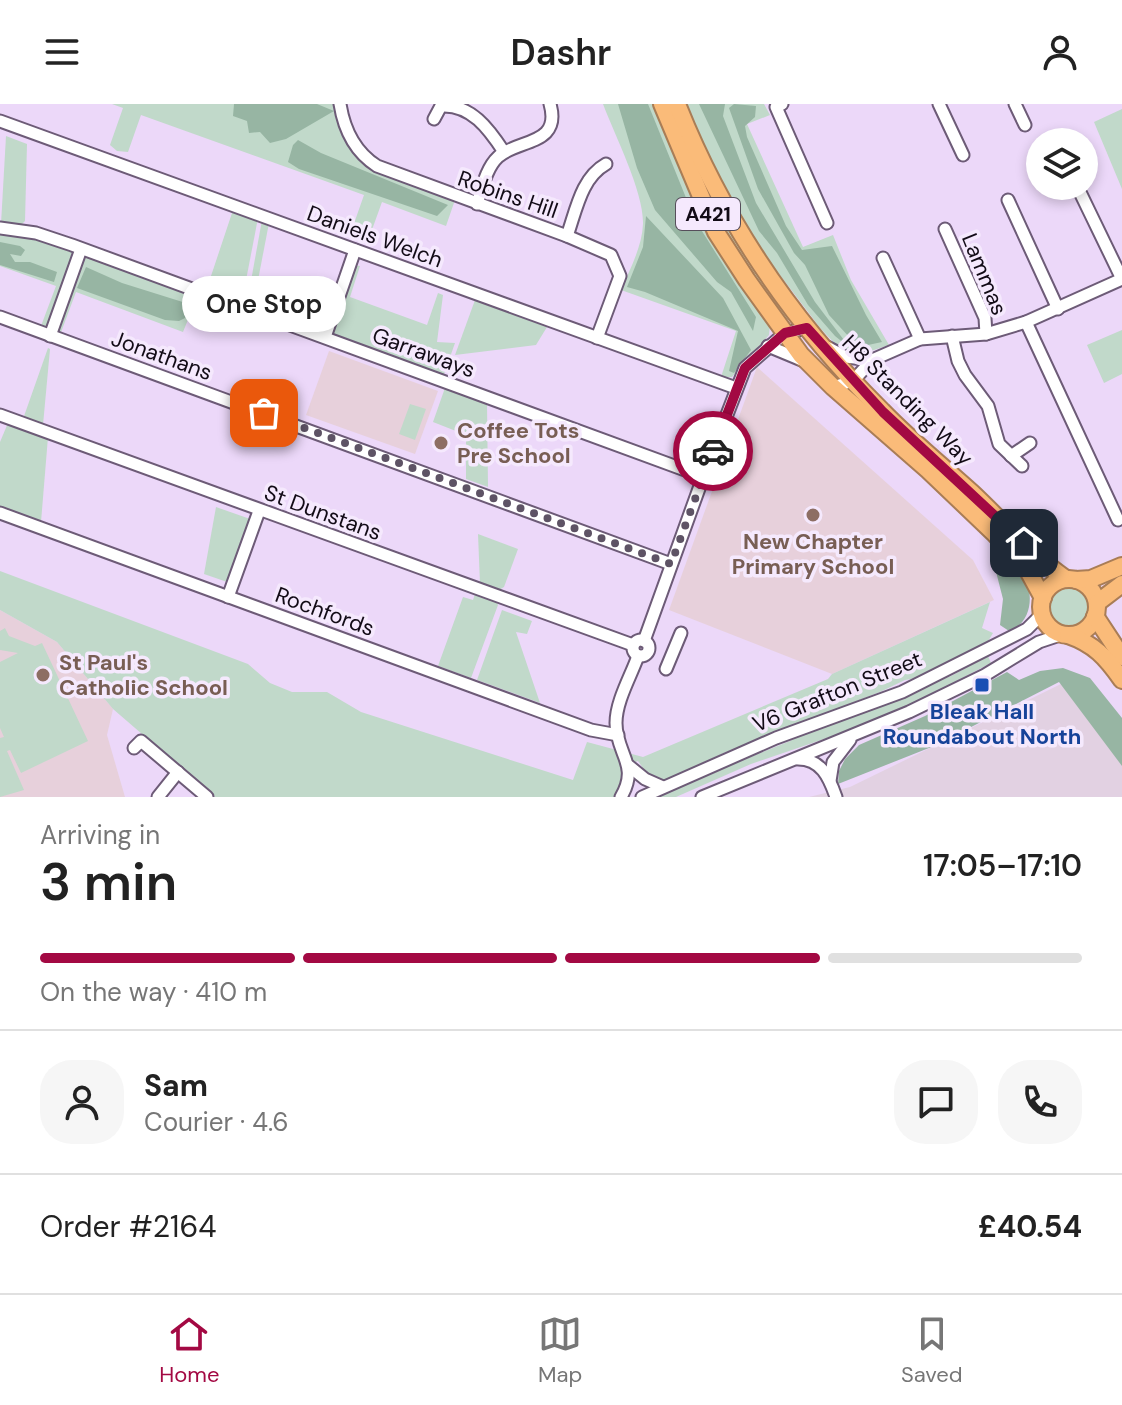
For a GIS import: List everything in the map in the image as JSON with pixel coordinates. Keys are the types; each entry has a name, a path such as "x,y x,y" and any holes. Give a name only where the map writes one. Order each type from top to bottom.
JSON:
{"highway":[{"name":"H8 Standing Way","path":"662,104 716,232 804,334 836,357 843,384 856,407 999,528"},
{"name":"H8 Standing Way","path":"677,104 725,205 804,334 806,362 883,412 1019,548 1070,580"},
{"name":"H8 Standing Way","path":"1019,548 1042,606"},
{"path":"1042,606 1052,585 1091,579 1122,566"},
{"name":"A421","path":"1070,580 1089,588 1121,679"},
{"path":"1066,634 1085,630 1096,610 1122,584"},
{"name":"A421","path":"1042,606 1050,627 1113,653"}],"street":[{"name":"Robins Hill","path":"340,104 354,143 371,162 386,171 567,236 611,255 620,276 597,338"},
{"path":"477,204 495,159 504,152 539,139 547,130 551,120 550,104"},
{"path":"939,104 963,155"},
{"path":"1015,104 1025,125"},
{"path":"434,119 441,106 449,105 476,116 504,152"},
{"path":"779,105 827,223"},
{"name":"Daniels Welch","path":"0,121 736,388"},
{"path":"567,236 585,186 597,166"},
{"path":"1008,200 1058,309"},
{"path":"843,384 872,360 920,339 986,334 1026,322 1122,279 1084,200"},
{"name":"Garraways","path":"0,228 36,233 701,475"},
{"name":"Lammas","path":"945,229 985,318 986,334"},
{"path":"50,336 81,249"},
{"path":"325,337 355,250"},
{"path":"883,258 920,339"},
{"name":"Jonathans","path":"0,317 671,564"},
{"path":"1026,322 1118,520"},
{"path":"621,797 628,782 627,761 618,735 618,711 701,475 745,368 768,346 804,334"},
{"path":"952,336 965,375 988,406 999,444 1022,466"},
{"path":"768,346 806,362"},
{"path":"836,357 872,360"},
{"name":"St Dunstans","path":"0,415 641,648 668,664 681,633"},
{"path":"1011,456 1030,443"},
{"path":"228,597 259,511"},
{"name":"Rochfords","path":"0,513 591,730 618,735"},
{"name":"V6 Grafton Street","path":"642,797 776,738 902,692 1027,629 1042,606"},
{"name":"V6 Grafton Street","path":"702,797 909,712 996,668 1039,642 1066,634"},
{"path":"830,781 833,762 855,735"},
{"path":"134,748 141,741 207,797"},
{"path":"794,759 810,759 817,764 830,781 836,797"},
{"path":"627,761 645,779 663,787"},
{"path":"158,797 178,772"}],"shaded area":[{"path":"329,351 438,391 415,454 306,415"},
{"name":"New Chapter Primary School","path":"757,367 973,560 994,600 832,674 669,610"},
{"name":"St Paul's Catholic School","path":"0,610 57,642 113,709 107,735 125,797 0,797"},
{"path":"1063,683 1122,764 1122,797 809,797 850,787"}],"green space":[{"path":"112,104 336,104 341,127 350,145 363,159 396,179 455,200 446,226 382,202 369,238 351,232 364,195 141,115 128,152 117,151 110,145 123,108"},
{"path":"234,104 317,104 334,111 286,139 270,143 260,132 249,133 247,121 233,116"},
{"path":"603,104 658,104 766,316 770,325 769,335 732,377 721,377 736,331 621,290 640,241 642,211 634,180"},
{"path":"618,104 648,104 695,220 756,317 753,331 731,292 717,282 655,210 637,168"},
{"path":"673,104 730,229 788,317 787,325 746,269 711,206"},
{"path":"684,104 764,104 770,115 747,124 803,247 833,235 851,280 889,345 865,353 842,351 821,329 747,232 720,183"},
{"path":"699,104 725,104 723,116 756,203 815,302 850,348 808,305 777,253 759,231"},
{"path":"734,104 756,106 755,117 745,126 747,137 786,226 802,250 832,246 882,342 854,348 850,338 829,315 805,265 794,253 758,189 729,108"},
{"path":"1122,109 1122,189 1098,128 1094,122"},
{"path":"6,136 27,144 25,221 21,225 1,224"},
{"path":"298,140 321,153 448,205 437,216 299,169 288,162 293,145"},
{"path":"233,210 258,218 242,301 207,288"},
{"path":"646,216 723,298 751,350 734,373 729,371 738,331 627,287 643,247"},
{"path":"262,220 269,223 254,301 249,304 247,303"},
{"path":"0,231 29,234 73,250 75,254 47,326 41,326 56,286 0,266"},
{"path":"0,242 25,250 21,256 10,254 15,262 30,262 57,272 54,282 0,265"},
{"path":"85,255 198,295 183,332 76,292 60,335 56,328"},
{"path":"353,265 360,266 350,297 427,325 438,293 443,295 437,342 455,343 444,374 334,334 331,330"},
{"path":"86,267 122,283 189,304 185,318 165,320 77,288"},
{"path":"475,300 547,327 536,345 455,355"},
{"path":"1122,330 1122,374 1104,383 1087,345"},
{"path":"50,349 43,425 23,419"},
{"path":"446,385 487,403 488,487 466,479 466,435 433,422"},
{"path":"410,404 426,409 415,440 399,434"},
{"path":"8,423 48,437 41,522 0,508 0,442"},
{"path":"216,507 253,520 230,583 204,574"},
{"path":"478,534 518,549 504,587 499,590 480,584"},
{"path":"1003,554 1022,571 1030,596 1023,620 1009,631 1000,625 1003,599 994,564"},
{"path":"0,571 248,664 270,683 292,692 327,692 361,712 573,780 587,742 643,757 828,679 832,674 990,602 982,628 993,633 987,643 922,677 905,680 726,752 668,779 648,775 638,761 627,765 616,797 215,797 113,709 57,642 0,610"},
{"path":"1067,585 1082,592 1089,607 1082,622 1067,629 1052,622 1045,607 1052,592"},
{"path":"476,591 495,598 498,605 471,678 438,666 463,597 473,600"},
{"path":"502,610 532,621 527,634 516,632 540,703 477,680"},
{"path":"5,628 9,636 35,646 42,643 88,741 21,773 10,750 7,751 24,790 0,797 0,738 4,737 0,728 0,662 18,653 0,650 0,631"},
{"path":"988,656 991,663 862,726 751,764 676,797 652,797 790,741 811,729 951,676"},
{"path":"1063,668 1090,678 1122,718 1122,766 1059,682 934,746 838,784 839,771 845,759 859,745 925,716 1007,672 1019,680 1040,671"}],"way so far":[{"path":"264,413 671,564 701,483 697,481 696,474 706,469 713,451"}],"place":[{"name":"One Stop","path":"264,413"},
{"name":"Coffee Tots Pre School","path":"441,443"},
{"name":"New Chapter Primary School","path":"813,515"},
{"name":"St Paul's Catholic School","path":"43,675"},
{"name":"Bleak Hall Roundabout North","path":"982,685"}],"route":[{"path":"713,451 745,368 785,333 807,328 883,412 1024,543"}]}
